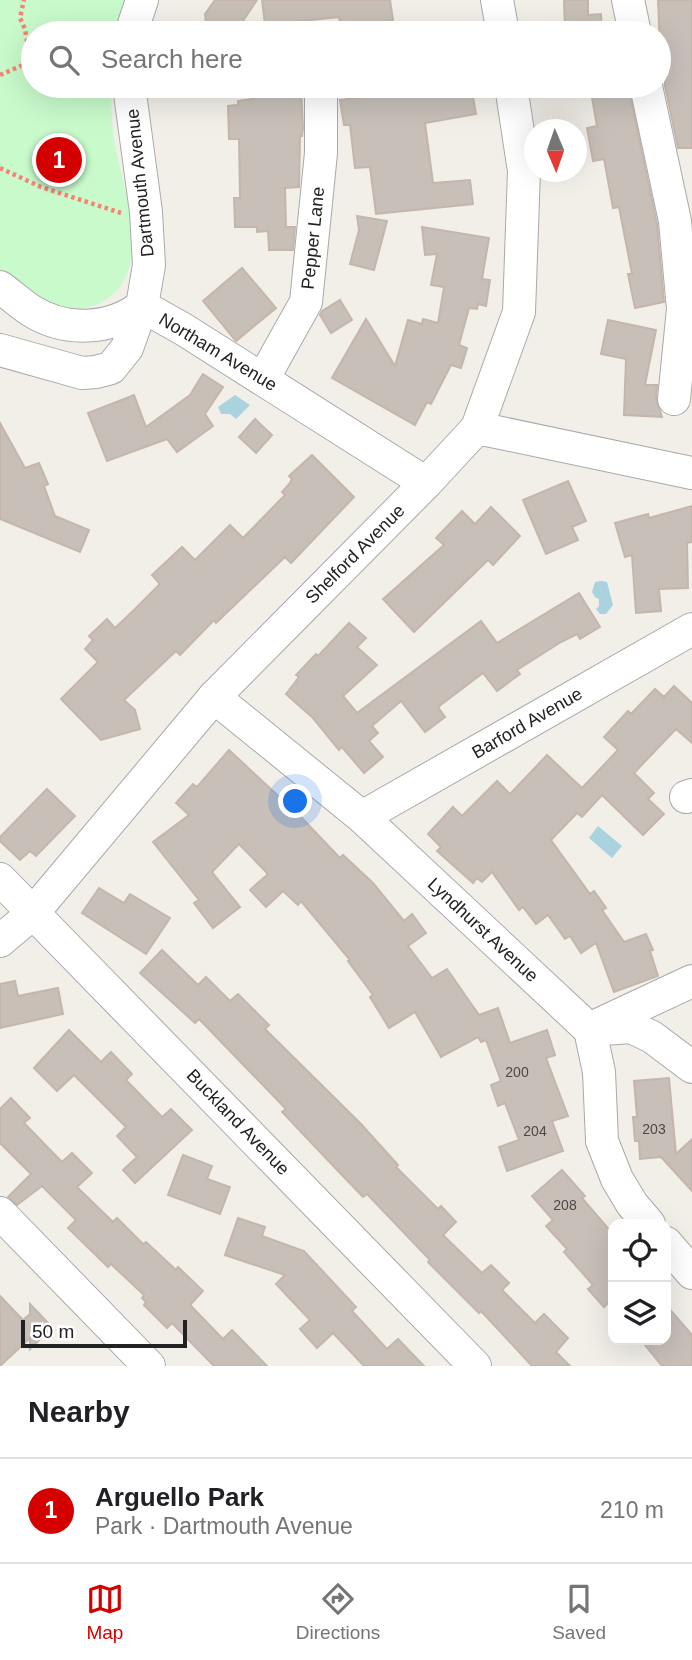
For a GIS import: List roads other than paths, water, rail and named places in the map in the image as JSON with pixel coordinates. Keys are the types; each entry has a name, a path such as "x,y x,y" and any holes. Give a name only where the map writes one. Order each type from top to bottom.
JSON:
{"street":[{"path":"135,21 142,0"},
{"path":"498,0 501,21"},
{"path":"628,0 632,21"},
{"name":"Dartmouth Avenue","path":"0,350 82,373 111,368 127,348 142,306 149,265 146,212 130,98"},
{"name":"Pepper Lane","path":"263,379 306,302 321,153 321,98"},
{"name":"Shelford Avenue","path":"0,941 32,914 214,697 426,484 477,428 519,312 524,172 513,98"},
{"path":"649,98 675,221 683,309 674,399"},
{"name":"Northam Avenue","path":"0,286 29,310 44,318 74,326 93,326 127,318 142,306 263,379 426,484"},
{"path":"477,428 692,473"},
{"name":"Barford Avenue","path":"362,817 692,629"},
{"name":"Lyndhurst Avenue","path":"214,697 362,817 590,1030"},
{"name":"Buckland Avenue","path":"0,879 475,1366"},
{"path":"590,1030 692,981"},
{"path":"590,1030 631,1027 652,1037 692,1067"},
{"path":"590,1030 599,1072 602,1141 617,1179 645,1219"},
{"path":"0,1213 149,1366"},
{"path":"671,1249 692,1273"}],"water":[{"path":"235,395 250,405 236,419 230,414 221,414 218,407"},
{"path":"595,582 607,582 613,605 606,614 600,614 596,609 599,599 592,592"},
{"path":"598,826 622,846 612,858 589,838"}],"place":[{"name":"Arguello Park","path":"59,160"}]}
